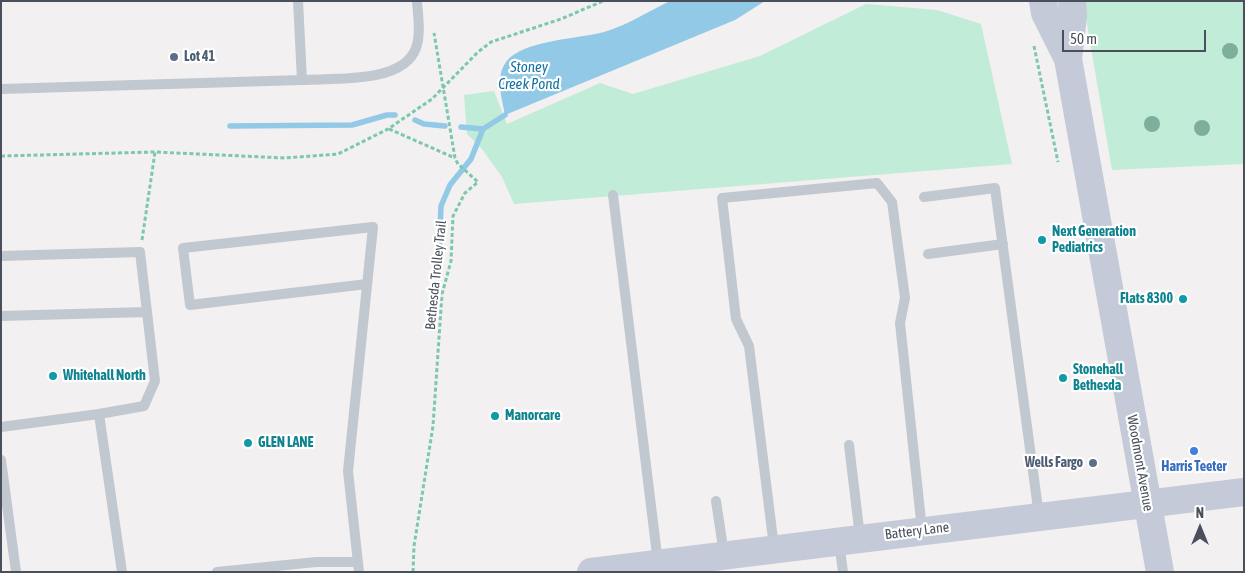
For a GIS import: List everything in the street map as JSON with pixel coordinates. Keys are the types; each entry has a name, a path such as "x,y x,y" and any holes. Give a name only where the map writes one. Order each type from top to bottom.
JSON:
{"street":[{"name":"Woodmont Avenue","path":"1043,1 1045,13 1068,59 1160,572"},
{"name":"Woodmont Avenue","path":"1068,59 1073,16 1072,1"},
{"name":"Battery Lane","path":"591,572 657,567 724,554 1244,492"}],"lane":[{"path":"298,1 302,80"},
{"path":"1,89 302,80 382,75 404,66 416,48 418,28 417,1"},
{"path":"774,548 748,346 736,319 722,198 877,183 892,202 905,298 900,323 922,531"},
{"path":"924,197 995,188 1039,517"},
{"path":"613,194 657,567"},
{"path":"217,572 316,562 359,567 348,471 368,284 374,226 183,248 190,305 368,284"},
{"path":"928,254 1003,244"},
{"path":"1,256 140,252 155,381 144,406 1,427"},
{"path":"1,316 147,312"},
{"path":"99,414 122,572"},
{"path":"843,572 850,539 849,445"},
{"path":"1,460 16,572"},
{"path":"716,501 724,554"}],"path":[{"path":"1,156 155,152 310,158 338,154 388,129 432,99 478,52 491,42 548,23 603,1"},
{"name":"Bethesda Trolley Trail","path":"413,572 414,546 433,426 442,294 451,261 453,216 465,193 478,182 458,164 455,158 433,30"},
{"path":"1032,38 1058,162"},
{"path":"388,129 455,158"},
{"path":"140,252 155,152"}],"green space":[{"path":"1083,1 1244,1 1244,164 1112,170"},
{"path":"866,4 937,10 981,24 1012,164 514,204 502,177 482,149 467,134 464,95 494,91 507,124 600,83 633,94 760,56"}],"water":[{"name":"Stoney Creek Pond","path":"670,1 765,1 735,20 505,115 500,88 501,74 506,62 514,55 524,49 551,41 604,32 629,22"}],"waterway":[{"path":"230,126 352,125 387,115 395,115"},
{"path":"439,252 441,206 450,185 471,159 483,129 505,115"},
{"path":"415,120 424,124 445,126"},
{"path":"461,127 483,129"}],"place":[{"name":"Lot 41","path":"174,57"},
{"name":"Next Generation Pediatrics","path":"1042,240"},
{"name":"Flats 8300","path":"1183,299"},
{"name":"Whitehall North","path":"53,376"},
{"name":"Stonehall Bethesda","path":"1063,378"},
{"name":"Manorcare","path":"495,416"},
{"name":"GLEN LANE","path":"248,443"},
{"name":"Harris Teeter","path":"1194,451"},
{"name":"Wells Fargo","path":"1093,463"}]}
